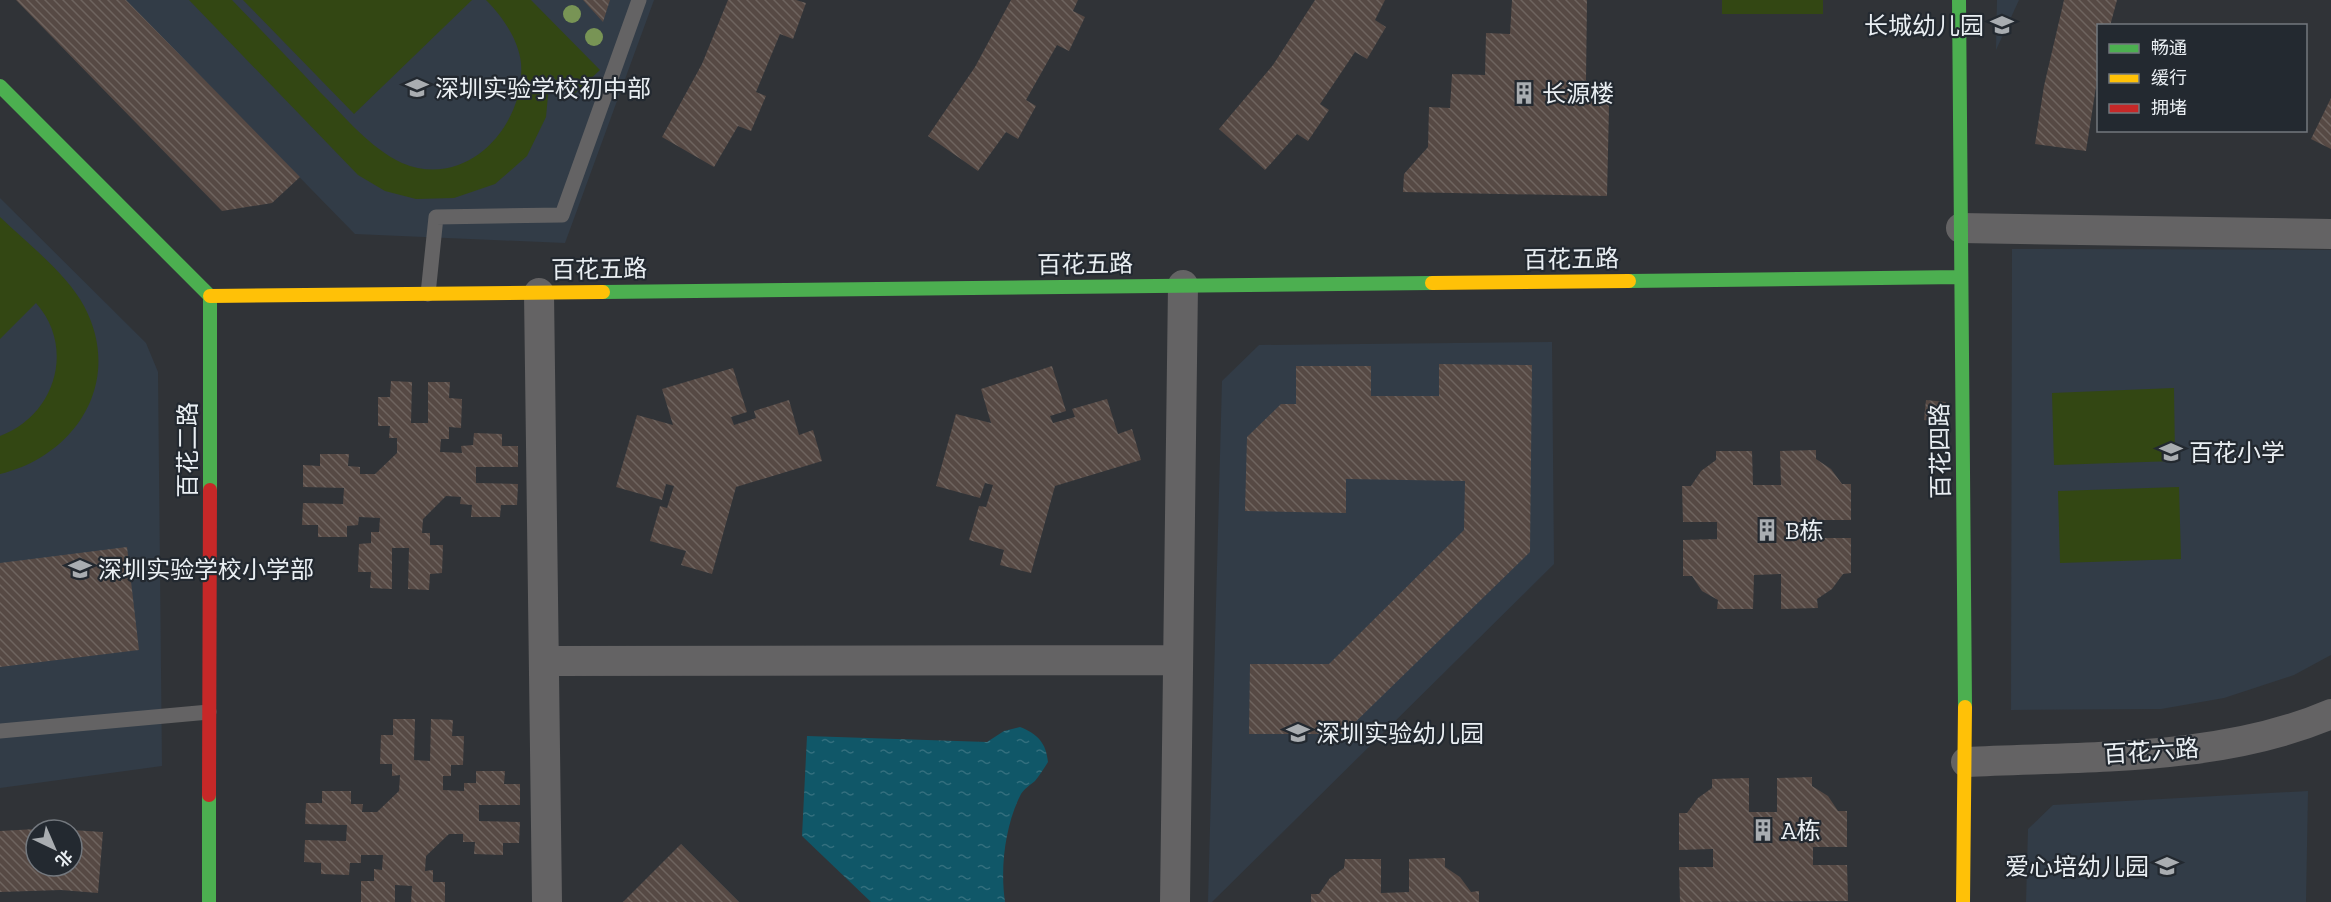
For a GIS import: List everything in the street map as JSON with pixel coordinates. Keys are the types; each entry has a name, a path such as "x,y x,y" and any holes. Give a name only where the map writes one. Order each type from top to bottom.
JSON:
{"street":[{"name":"百花四路","path":"1959,0 1966,762 1963,902"},
{"path":"0,86 210,296"},
{"path":"1961,228 2331,234"},
{"name":"百花五路","path":"210,296 1961,277"},
{"path":"1175,902 1183,285"},
{"path":"539,293 547,902"},
{"name":"百花二路","path":"209,902 210,296"},
{"path":"544,661 1178,660"},
{"name":"百花六路","path":"1966,762 2181,751 2247,741 2310,723 2331,714"}],"lane":[{"path":"429,294 436,217 562,215 639,0"},
{"path":"0,731 209,712"}],"shaded area":[{"name":"深圳实验学校初中部","path":"126,0 654,0 565,243 355,234"},
{"name":"长城幼儿园","path":"1997,0 2019,0 1996,50"},
{"name":"深圳实验学校小学部","path":"0,198 146,343 158,372 162,766 0,788"},
{"name":"百花小学","path":"2012,249 2331,250 2331,655 2294,675 2224,698 2161,709 2011,710"},
{"name":"深圳实验幼儿园","path":"1552,342 1554,564 1212,902 1208,902 1222,381 1259,345"},
{"name":"爱心培幼儿园","path":"2308,791 2306,902 2026,902 2028,829 2053,805"}],"green space":[{"path":"189,0 232,0 369,141 402,163 426,169 449,168 470,160 488,147 503,129 514,109 520,86 520,54 509,29 486,0 531,0 600,70 572,96 550,74 546,117 527,156 495,184 454,198 416,199 385,191 358,175"},
{"path":"243,0 472,0 354,114"},
{"path":"1722,0 1823,0 1823,14 1722,14"},
{"path":"0,217 68,282 77,294 95,334 98,361 95,387 86,411 71,433 51,451 27,465 0,474 0,436 19,426 34,413 46,397 54,379 57,360 55,340 48,321 36,303 0,339"},
{"path":"2174,388 2175,461 2054,465 2052,393"},
{"path":"2179,487 2181,559 2060,563 2058,491"}],"water":[{"path":"1020,727 1040,740 1048,762 1035,781 1021,794 1011,819 1005,847 1003,875 1005,902 871,902 802,836 807,736 987,742 1004,731"}],"building":[{"path":"16,0 126,0 300,177 272,203 222,211"},
{"path":"583,0 610,0 603,22"},
{"path":"728,0 796,0 806,3 793,39 780,34 756,92 766,96 751,131 738,126 714,167 662,137 702,64"},
{"path":"1011,0 1078,0 1073,11 1085,17 1069,51 1057,45 1026,100 1036,106 1018,139 1006,132 978,171 928,136 975,67"},
{"path":"1315,0 1385,0 1375,20 1386,27 1367,59 1355,52 1320,104 1329,110 1308,141 1297,134 1265,170 1219,129 1273,65"},
{"name":"长源楼","path":"1512,0 1587,0 1586,80 1609,106 1607,196 1403,192 1404,174 1428,147 1429,107 1450,108 1452,74 1485,75 1486,33 1510,34"},
{"path":"2064,0 2117,0 2111,24 2097,24 2097,80 2086,151 2035,144 2044,86"},
{"path":"2331,98 2331,149 2311,139"},
{"path":"1439,364 1532,365 1530,552 1343,734 1249,734 1250,664 1329,664 1464,530 1465,481 1346,479 1346,513 1245,511 1247,437 1281,404 1296,404 1296,366 1371,366 1371,396 1439,396"},
{"path":"1052,366 1066,411 1050,416 1053,423 1075,417 1072,409 1107,399 1118,434 1132,429 1141,460 1055,486 1031,573 1000,565 1004,550 969,540 979,506 986,507 993,485 985,483 980,498 936,486 956,414 991,423 981,389"},
{"path":"733,368 747,412 731,417 734,425 756,418 754,411 789,400 799,435 813,430 822,461 736,487 712,574 681,565 686,551 650,541 660,506 667,508 674,486 666,484 662,500 616,487 637,415 673,425 662,389"},
{"path":"391,381 412,382 411,423 428,423 428,382 450,382 449,398 462,399 461,428 449,427 449,439 441,439 440,452 462,453 461,446 473,445 474,433 502,434 502,446 518,446 518,467 476,467 476,483 518,484 517,505 501,505 500,517 471,517 472,505 460,504 461,497 446,496 423,519 422,533 430,533 430,545 443,545 442,573 430,574 429,590 408,589 409,548 392,548 392,589 370,588 371,572 358,572 359,544 371,543 371,532 379,532 380,518 359,517 358,525 347,526 347,537 318,537 318,525 302,525 303,503 343,504 344,488 303,487 303,465 320,466 320,454 349,454 348,466 360,467 360,474 375,474 397,453 397,438 389,438 390,426 378,426 378,397 390,397"},
{"path":"1926,400 1946,402 1943,423 1924,420"},
{"name":"B栋","path":"1816,450 1816,459 1831,469 1842,484 1851,484 1851,520 1817,520 1817,538 1851,538 1851,573 1843,574 1832,589 1817,599 1818,608 1781,609 1781,574 1754,575 1753,609 1717,609 1718,600 1702,591 1692,576 1683,576 1683,540 1717,539 1717,522 1683,522 1682,486 1691,486 1701,471 1716,460 1716,451 1752,451 1753,485 1781,485 1780,451"},
{"path":"127,547 139,650 0,667 0,563"},
{"path":"393,719 415,719 414,760 430,761 431,719 453,720 452,736 464,736 463,765 451,765 451,776 443,776 443,790 464,791 464,783 476,783 476,771 505,771 504,784 520,784 520,805 479,805 479,821 520,822 519,843 503,843 503,855 474,854 475,842 463,842 463,834 449,834 426,856 425,871 433,870 433,882 445,882 445,902 411,902 412,886 395,885 395,902 361,902 361,881 374,881 374,869 382,870 383,855 361,855 361,863 350,863 349,875 321,874 321,863 304,862 305,840 346,841 347,825 305,824 306,803 322,803 322,791 351,791 351,804 363,804 362,812 377,812 399,791 400,775 392,776 392,764 380,764 381,735 393,735"},
{"name":"A栋","path":"1812,777 1812,786 1828,796 1838,811 1847,811 1847,847 1813,847 1813,865 1847,865 1848,901 1680,902 1679,867 1713,867 1713,849 1679,850 1679,813 1687,813 1698,798 1712,788 1712,779 1749,778 1749,812 1777,812 1777,778"},
{"path":"24,830 24,878 84,878 84,831 103,832 98,893 61,890 0,892 0,831"},
{"path":"681,844 739,902 623,902"},
{"path":"1445,858 1445,867 1460,877 1471,892 1479,891 1479,902 1311,902 1311,894 1319,894 1330,878 1344,868 1345,859 1381,859 1381,893 1409,892 1409,859"}],"traffic: fast":[{"path":"1959,0 1965,707"},
{"path":"0,86 210,296 210,490"},
{"path":"1629,281 1961,277"},
{"path":"603,292 1432,283"},
{"path":"209,795 209,902"}],"traffic: slow":[{"path":"1432,283 1629,281"},
{"path":"210,296 603,292"},
{"path":"1963,902 1965,707"}],"traffic: jam":[{"path":"209,795 210,490"}],"place":[{"name":"长城幼儿园","path":"2002,25"},
{"name":"深圳实验学校初中部","path":"417,88"},
{"name":"长源楼","path":"1524,93"},
{"name":"百花小学","path":"2171,452"},
{"name":"B栋","path":"1767,530"},
{"name":"深圳实验学校小学部","path":"80,569"},
{"name":"深圳实验幼儿园","path":"1298,733"},
{"name":"A栋","path":"1763,830"},
{"name":"爱心培幼儿园","path":"2167,866"}]}
